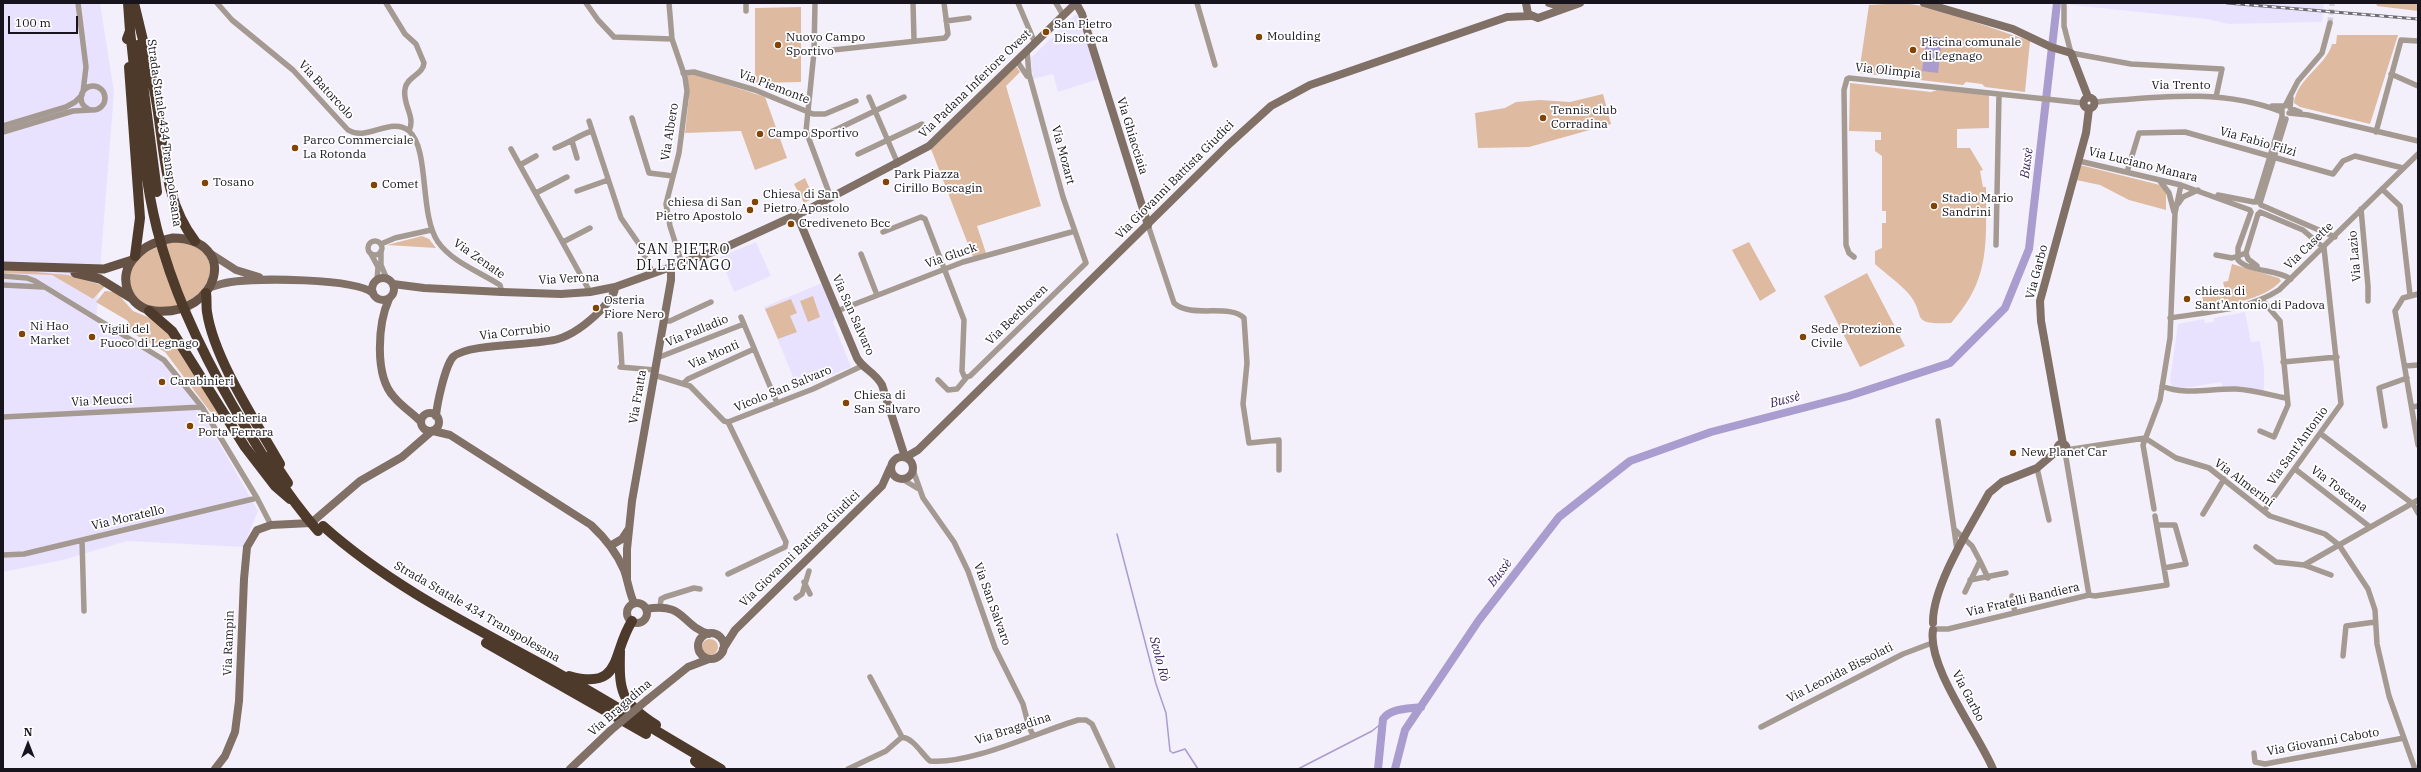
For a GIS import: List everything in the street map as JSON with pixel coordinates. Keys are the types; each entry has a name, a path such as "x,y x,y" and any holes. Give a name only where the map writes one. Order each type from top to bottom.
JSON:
{"highway":[{"name":"Strada Statale 434 Transpolesana","path":"128,3 130,31 151,196 157,229 172,276 213,373 292,500 360,565 412,600 696,761 712,768"},
{"name":"Strada Statale 434 Transpolesana","path":"134,3 157,192 174,264 205,343 218,371 285,478 320,528 393,581 480,632 546,667 712,768"},
{"path":"134,3 154,90 165,166 175,208 183,226 195,241"},
{"path":"130,31 127,38 140,218 140,235 133,258"},
{"path":"208,290 206,310 212,331 233,379 282,466 285,478"},
{"path":"149,311 172,332 245,447 265,474 292,500"},
{"path":"632,621 622,639 620,651 619,681 627,699 653,723 712,768"},
{"path":"546,667 575,678 586,680 601,678 613,670 620,651"}],"main road":[{"path":"3,266 104,269 133,258 149,246 161,241 173,238 195,241"},
{"name":"Via Verona","path":"195,241 208,252"},
{"path":"208,252 214,268 208,290"},
{"path":"131,298 125,280 133,258"},
{"path":"50,268 100,279 149,311"},
{"name":"Via Verona","path":"149,311 166,312 185,308 208,290"}],"street":[{"path":"78,3 86,68 83,105 91,110"},
{"name":"Via Batorcolo","path":"217,3 232,20 293,70 350,131 360,134 394,126 409,131"},
{"path":"381,244 395,238 431,230 417,146 409,131 412,121 406,101 405,88 408,80 419,72 424,62 416,44 405,34 386,3"},
{"path":"586,3 598,20 614,36 672,39"},
{"name":"Via Albero","path":"669,3 672,39 686,84 686,109 667,210 682,264"},
{"path":"746,3 746,11"},
{"path":"815,3 814,52 806,112 808,137 831,198"},
{"path":"913,3 914,39"},
{"path":"814,52 947,36 944,3"},
{"path":"1018,3 1035,43"},
{"path":"1056,3 1063,15"},
{"name":"Via Padana Inferiore Ovest","path":"796,215 898,164 934,143 1076,3"},
{"name":"Via Ghiacciaia","path":"1076,3 1082,14 1148,226 1174,303 1185,309 1233,313 1244,318 1247,362 1243,404 1249,443 1279,440 1279,470"},
{"path":"1197,3 1214,65"},
{"name":"Via Giovanni Battista Giudici","path":"1507,17 1526,3"},
{"name":"Via Giovanni Battista Giudici","path":"1526,3 1527,12 1530,16"},
{"path":"1544,16 1548,12 1549,3 1565,8"},
{"name":"Via Giovanni Battista Giudici","path":"723,649 735,630 882,486 896,458 906,457 918,450 1148,226 1252,121 1291,94 1340,74 1507,17 1530,16 1536,18 1580,3"},
{"path":"1924,3 1972,16 2071,53 2131,64 2222,69 2216,98"},
{"path":"2064,5 2063,21 2071,53 2089,103"},
{"path":"946,21 969,18"},
{"path":"2237,257 2250,211 2257,203 2291,96 2298,81 2322,53 2330,22"},
{"path":"2376,132 2401,40 2418,41"},
{"name":"Via Mozart","path":"1027,51 1031,84 1062,197 1075,231"},
{"name":"Via Mozart","path":"1017,60 1031,84"},
{"path":"3,132 73,111 91,110 102,106 105,99 103,92 92,82 86,68"},
{"name":"Via Piemonte","path":"683,73 694,72 747,88 806,112 825,114 856,101"},
{"path":"2391,74 2418,86"},
{"name":"Via Olimpia","path":"1854,258 1849,253 1846,245 1846,140 1844,90 1846,81 1849,78 2089,103"},
{"path":"3,126 66,107 75,102 89,88 97,87"},
{"path":"1996,245 1999,94"},
{"path":"831,132 904,96"},
{"name":"Via Trento","path":"2089,103 2169,96 2216,98 2286,110 2418,141"},
{"path":"869,97 898,164"},
{"name":"Via Garbo","path":"1993,769 1939,666 1932,643 1934,627 1933,614 1939,589 1992,490 2002,482 2037,468 2063,449 2041,321 2040,301 2086,133 2089,103"},
{"path":"632,118 649,173 673,176"},
{"path":"589,121 622,218 639,244 653,274"},
{"path":"858,154 922,124"},
{"path":"555,148 572,141 579,135 592,131"},
{"name":"Via Fabio Filzi","path":"2127,172 2139,133 2185,132 2333,174 2343,162 2355,156 2403,168"},
{"path":"572,141 577,158"},
{"path":"511,149 590,292"},
{"name":"Via Casette","path":"2170,318 2229,309 2262,300 2280,290 2418,154"},
{"path":"520,165 536,156"},
{"name":"Via Luciano Manara","path":"2079,160 2200,191 2257,203 2334,237"},
{"path":"536,193 567,177"},
{"path":"577,191 608,180"},
{"path":"2158,180 2164,185 2175,215"},
{"path":"2171,201 2173,191 2179,185"},
{"path":"2154,509 2143,448 2162,386 2170,318 2175,215 2179,185"},
{"path":"2382,189 2400,206 2410,295"},
{"path":"2176,206 2183,197 2200,191"},
{"name":"Via Luciano Manara","path":"2200,191 2303,230 2324,248"},
{"path":"2257,203 2259,213 2246,253 2250,262 2260,268 2291,279"},
{"name":"Via Lazio","path":"2361,209 2368,301"},
{"name":"Via Verona","path":"329,283 376,281 424,288 561,294 590,292 615,287 682,264 734,244 796,215"},
{"name":"Via San Salvaro","path":"796,215 857,358 862,366 872,371 882,385 906,457"},
{"path":"883,232 923,217 964,320 962,371 966,377"},
{"path":"563,242 590,228"},
{"name":"Via Zenate","path":"431,230 444,249 500,285 502,292"},
{"name":"Via Gluck","path":"837,311 944,269 1075,231"},
{"name":"Via Beethoven","path":"938,380 941,386 948,390 954,391 960,386 966,377 970,376 1085,265 1086,261 1075,231"},
{"path":"381,244 377,241 370,242 367,248 378,267 376,281 373,286 383,321"},
{"path":"381,244 381,265 390,282 391,297 383,321 380,347 383,374 393,397 412,412 430,417 450,435 591,525 610,546 627,579 634,603"},
{"name":"Via Sant'Antonio","path":"2264,511 2342,404 2324,248"},
{"path":"370,254 377,254 381,251"},
{"name":"Via Verona","path":"208,252 236,270 273,280"},
{"path":"2216,255 2237,257 2246,253"},
{"path":"861,254 877,295"},
{"path":"2237,257 2244,266 2260,268"},
{"name":"Via Fratta","path":"627,579 628,529 671,280 671,268"},
{"path":"3,276 27,278 164,360 202,407 257,498 271,525 311,523 360,481 402,457 437,428 430,417"},
{"name":"Via Verona","path":"208,290 230,282 273,280 329,283 361,286 383,300 424,288"},
{"path":"3,285 43,287"},
{"name":"Via Corrubio","path":"419,442 430,417 447,368 453,357 466,350 534,343 568,335 598,312 613,295 615,287"},
{"path":"2418,294 2410,295 2400,300 2395,311 2407,378 2415,407 2418,445"},
{"path":"2260,431 2274,437 2287,408 2280,321 2262,300"},
{"path":"664,321 670,321 711,302"},
{"path":"741,317 777,404"},
{"name":"Via Palladio","path":"657,358 744,324"},
{"name":"Vicolo San Salvaro","path":"620,334 621,367 655,372 690,386 724,421 728,422 777,404 851,373 862,366"},
{"name":"Via Monti","path":"684,383 688,379 754,349"},
{"path":"2283,362 2337,357"},
{"path":"2405,366 2418,366"},
{"path":"2385,426 2379,388 2407,378"},
{"path":"2162,386 2175,392 2210,388 2239,389 2286,398"},
{"name":"Via Meucci","path":"3,417 202,407"},
{"path":"430,417 426,430 450,435"},
{"path":"1938,421 1958,553"},
{"path":"728,422 786,542 784,547 728,574"},
{"path":"2321,434 2416,502 2418,513"},
{"path":"2063,449 2145,438"},
{"name":"Via Almerini","path":"2145,438 2176,458 2209,468 2270,516 2325,534 2339,545 2368,589 2375,610 2379,656 2415,769"},
{"path":"896,458 900,442"},
{"name":"Via Fratelli Bandiera","path":"1934,627 1948,629 2089,595 2063,449"},
{"name":"Via Giovanni Battista Giudici","path":"882,486 909,476 918,450"},
{"path":"906,457 913,468"},
{"path":"890,468 893,475 900,479"},
{"name":"Via San Salvaro","path":"913,468 918,488 954,542 968,571 995,648 1023,704 1029,727 1033,735"},
{"path":"2037,468 2049,520"},
{"name":"Via Toscana","path":"2295,470 2370,527"},
{"name":"Via San Salvaro","path":"900,479 918,488"},
{"path":"2202,514 2224,479"},
{"name":"Via Moratello","path":"3,555 24,554 257,498"},
{"path":"2304,565 2416,502"},
{"path":"2089,595 2095,596 2167,584 2155,516"},
{"name":"Via Rampin","path":"215,769 225,756 235,732 239,701 244,579 247,547 257,530 271,525"},
{"path":"2157,526 2175,525 2186,564 2164,568"},
{"name":"Via Fratta","path":"610,546 619,541 628,529"},
{"path":"1954,529 1972,546 1988,578"},
{"path":"82,540 84,611"},
{"path":"619,541 627,549"},
{"path":"2256,547 2276,562 2304,565 2331,575"},
{"path":"1965,592 1980,561"},
{"path":"796,598 802,594 804,582 809,571"},
{"path":"1970,580 1988,578 2006,573"},
{"path":"804,582 810,594"},
{"path":"660,607 661,599 665,597 694,588 700,589"},
{"path":"2012,596 2015,613"},
{"path":"634,603 641,604 646,610 646,617 643,621 632,621 628,616 627,611 634,603"},
{"path":"646,610 660,607 681,613 694,627 720,638 723,649 718,656 709,659 702,655 698,646 694,627"},
{"path":"2343,656 2346,626 2375,622"},
{"path":"698,646 702,637 735,630"},
{"name":"Via Leonida Bissolati","path":"1761,727 1903,654 1932,643"},
{"name":"Via Bragadina","path":"688,667 698,646"},
{"name":"Via Bragadina","path":"570,769 610,731 646,700 688,667 709,659"},
{"name":"Via Bragadina","path":"870,677 902,737 906,738 915,745 930,761 937,762 960,759 1033,735 1037,736 1078,720 1086,720 1092,724 1098,733 1113,769"},
{"path":"848,769 886,751 902,737"},
{"name":"Via Giovanni Caboto","path":"2254,753 2255,762 2265,764 2404,738"}],"shaded area":[{"path":"3,3 100,3 114,92 96,321 163,362 198,406 258,511 243,547 127,541 63,560 3,572"},
{"name":"Piscina comunale di Legnago","path":"1904,3 1934,8 2030,41 2025,92 1985,87 1982,84 1966,82 1963,85 1920,80 1913,72 1885,69 1877,75 1859,73 1869,5"},
{"path":"2071,3 2324,3 2322,22 2228,24 2207,19 2071,5"},
{"path":"2376,3 2418,3 2418,11 2377,6"},
{"name":"Nuovo Campo Sportivo","path":"801,7 801,82 755,83 755,8"},
{"path":"1076,14 1079,18 1099,79 1058,92 1053,74 1033,79 1031,58"},
{"path":"2337,35 2398,35 2370,124 2300,107 2294,103 2300,86 2324,59 2332,44 2336,44"},
{"path":"1927,36 1942,38 1938,73 1922,71"},
{"path":"1016,66 1020,72 1006,86 1041,206 977,226 986,253 973,257 931,149"},
{"path":"687,74 694,74 765,97 787,158 755,170 741,131 685,133 689,97"},
{"name":"Stadio Mario Sandrini","path":"1850,83 1931,92 1937,90 1989,95 1989,128 1957,129 1957,148 1970,148 1983,170 1980,171 1983,187 1986,187 1986,226 1984,260 1980,275 1964,307 1951,323 1937,323 1923,320 1920,317 1914,301 1908,293 1875,264 1875,251 1882,248 1882,223 1886,223 1886,211 1882,211 1882,156 1875,151 1875,140 1881,140 1881,132 1849,131"},
{"name":"Tennis club Corradina","path":"1603,94 1611,124 1529,147 1478,148 1475,113 1505,108 1516,102 1540,100 1570,102"},
{"path":"2080,165 2160,185 2166,193 2166,210 2129,200 2100,185 2076,180"},
{"path":"805,178 814,198 804,203 794,184"},
{"path":"422,236 429,239 436,248 387,245"},
{"path":"174,242 192,245 203,252 209,262 210,273 206,284 198,295 186,303 155,309 135,299 129,283 131,270 134,263 145,253 159,246"},
{"path":"756,242 771,276 734,292 720,257"},
{"path":"1749,242 1776,291 1760,301 1732,250"},
{"path":"2232,264 2279,278 2281,281 2265,293 2255,297 2235,303 2204,308 2202,295 2225,290 2223,282 2228,281"},
{"path":"3,269 68,275 105,286 93,299 52,275 3,273"},
{"path":"1867,273 1905,346 1860,367 1824,296"},
{"path":"822,283 836,317 833,322 851,367 800,388 797,386 764,307"},
{"path":"105,291 116,292 133,311 155,320 168,331 222,414 215,418 165,352 124,328 128,321 96,302"},
{"path":"813,296 820,317 808,322 800,301"},
{"path":"791,299 797,313 790,316 797,332 778,339 765,309"},
{"path":"2245,312 2251,342 2260,341 2264,368 2264,391 2223,389 2221,382 2178,389 2172,387 2170,380 2178,324 2204,319 2205,323 2214,322 2214,318"},
{"path":"707,639 713,639 718,644 716,653 713,655 707,655 702,650 702,644"}],"waterway":[{"name":"Bussè","path":"1395,769 1405,730 1479,620 1559,517 1630,461 1711,432 1849,396 1950,363 2005,308 2029,249 2057,3"},
{"name":"Scolo Rò","path":"1117,534 1156,684 1166,713 1170,751 1173,753 1185,749 1198,769"},
{"path":"1378,769 1383,719 1386,715 1395,711 1421,707"},
{"path":"1298,769 1372,731 1382,723"}],"tunnel":[{"path":"2330,23 2332,3"}],"railway":[{"path":"2227,3 2418,19"}],"place":[{"name":"San Pietro Discoteca","path":"1046,32"},
{"name":"Moulding","path":"1259,37"},
{"name":"Nuovo Campo Sportivo","path":"778,45"},
{"name":"Piscina comunale di Legnago","path":"1913,50"},
{"name":"Tennis club Corradina","path":"1543,118"},
{"name":"Campo Sportivo","path":"760,134"},
{"name":"Parco Commerciale La Rotonda","path":"295,148"},
{"name":"Park Piazza Cirillo Boscagin","path":"886,182"},
{"name":"Tosano","path":"205,183"},
{"name":"Comet","path":"374,185"},
{"name":"Chiesa di San Pietro Apostolo","path":"755,202"},
{"name":"Stadio Mario Sandrini","path":"1934,206"},
{"name":"chiesa di San Pietro Apostolo","path":"750,210"},
{"name":"Crediveneto Bcc","path":"791,224"},
{"name":"chiesa di Sant'Antonio di Padova","path":"2187,299"},
{"name":"Osteria Fiore Nero","path":"596,308"},
{"name":"Ni Hao Market","path":"22,334"},
{"name":"Vigili del Fuoco di Legnago","path":"92,337"},
{"name":"Sede Protezione Civile","path":"1803,337"},
{"name":"Carabinieri","path":"162,382"},
{"name":"Chiesa di San Salvaro","path":"846,403"},
{"name":"Tabaccheria Porta Ferrara","path":"190,426"},
{"name":"New Planet Car","path":"2013,453"}],"district":[{"name":"SAN PIETRO DI LEGNAGO","path":"684,258"}]}
